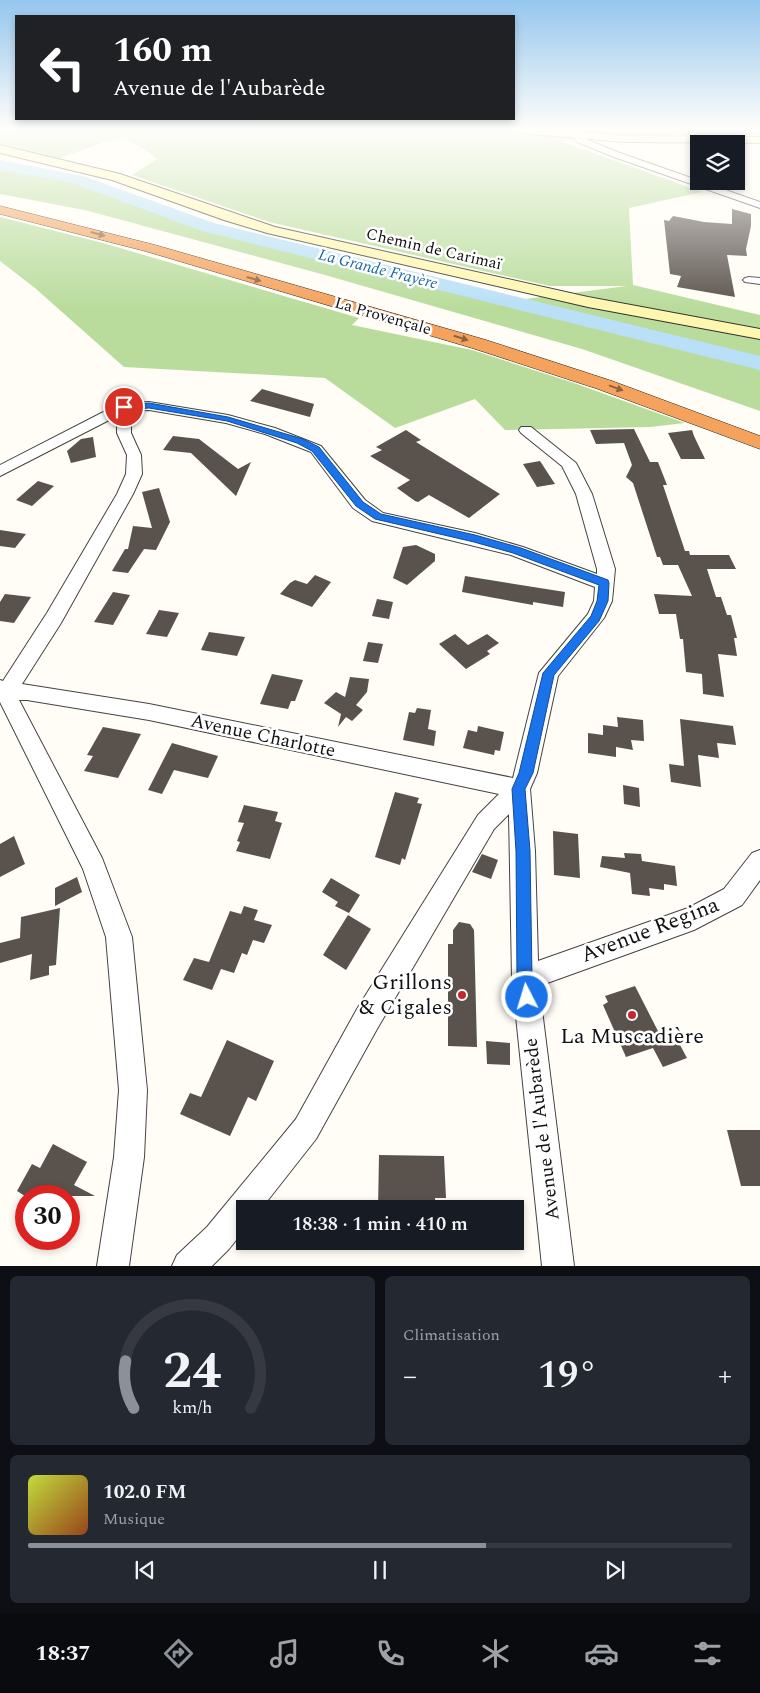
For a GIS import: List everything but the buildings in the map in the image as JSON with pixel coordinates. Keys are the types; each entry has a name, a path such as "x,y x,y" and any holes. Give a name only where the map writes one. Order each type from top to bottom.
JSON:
{"highway":[{"name":"La Provençale","path":"0,199 101,221 515,338"},
{"name":"La Provençale","path":"0,210 131,243 479,344 605,384 760,442"}],"street":[{"name":"Chemin de Carimaï","path":"150,189 272,230 588,302 760,334"},
{"path":"714,189 760,205"},
{"path":"0,471 124,407 149,406 228,419 300,441 316,449 359,504 378,516 475,538 517,551 604,583 606,569 584,494 568,462 526,430"},
{"path":"113,1266 129,1157 133,1090 119,937 94,866 3,690 54,618 126,494 134,474 134,455 124,433 124,407"},
{"name":"Avenue de l'Aubarède","path":"558,1266 524,978 523,851 519,789 526,773 549,673 595,618 603,601 604,583"},
{"name":"Avenue Charlotte","path":"3,690 27,692 149,712 519,789"},
{"path":"188,1266 218,1238 306,1129 368,1019 486,822 519,789"},
{"name":"Avenue Regina","path":"524,978 694,918 733,897 760,861"}],"green space":[{"path":"0,189 98,189 221,233 502,302 627,286 550,286 269,222 173,189 690,189 702,192 629,208 633,285 760,315 760,411 582,349 325,275 85,210 0,194"},
{"path":"0,217 103,243 359,318 352,325 472,350 574,383 685,423 650,427 505,430 475,399 395,428 325,378 124,367 35,288 0,261"}],"waterway":[{"name":"La Grande Frayère","path":"105,189 208,227 760,363"}],"place":[{"name":"Grillons & Cigales","path":"462,995"},
{"name":"La Muscadière","path":"632,1015"}],"route":[{"path":"124,407 149,406 228,419 300,441 316,449 359,504 378,516 475,538 517,551 604,583 603,601 595,618 549,673 526,773 519,789 523,851 524,978 527,997"}]}
